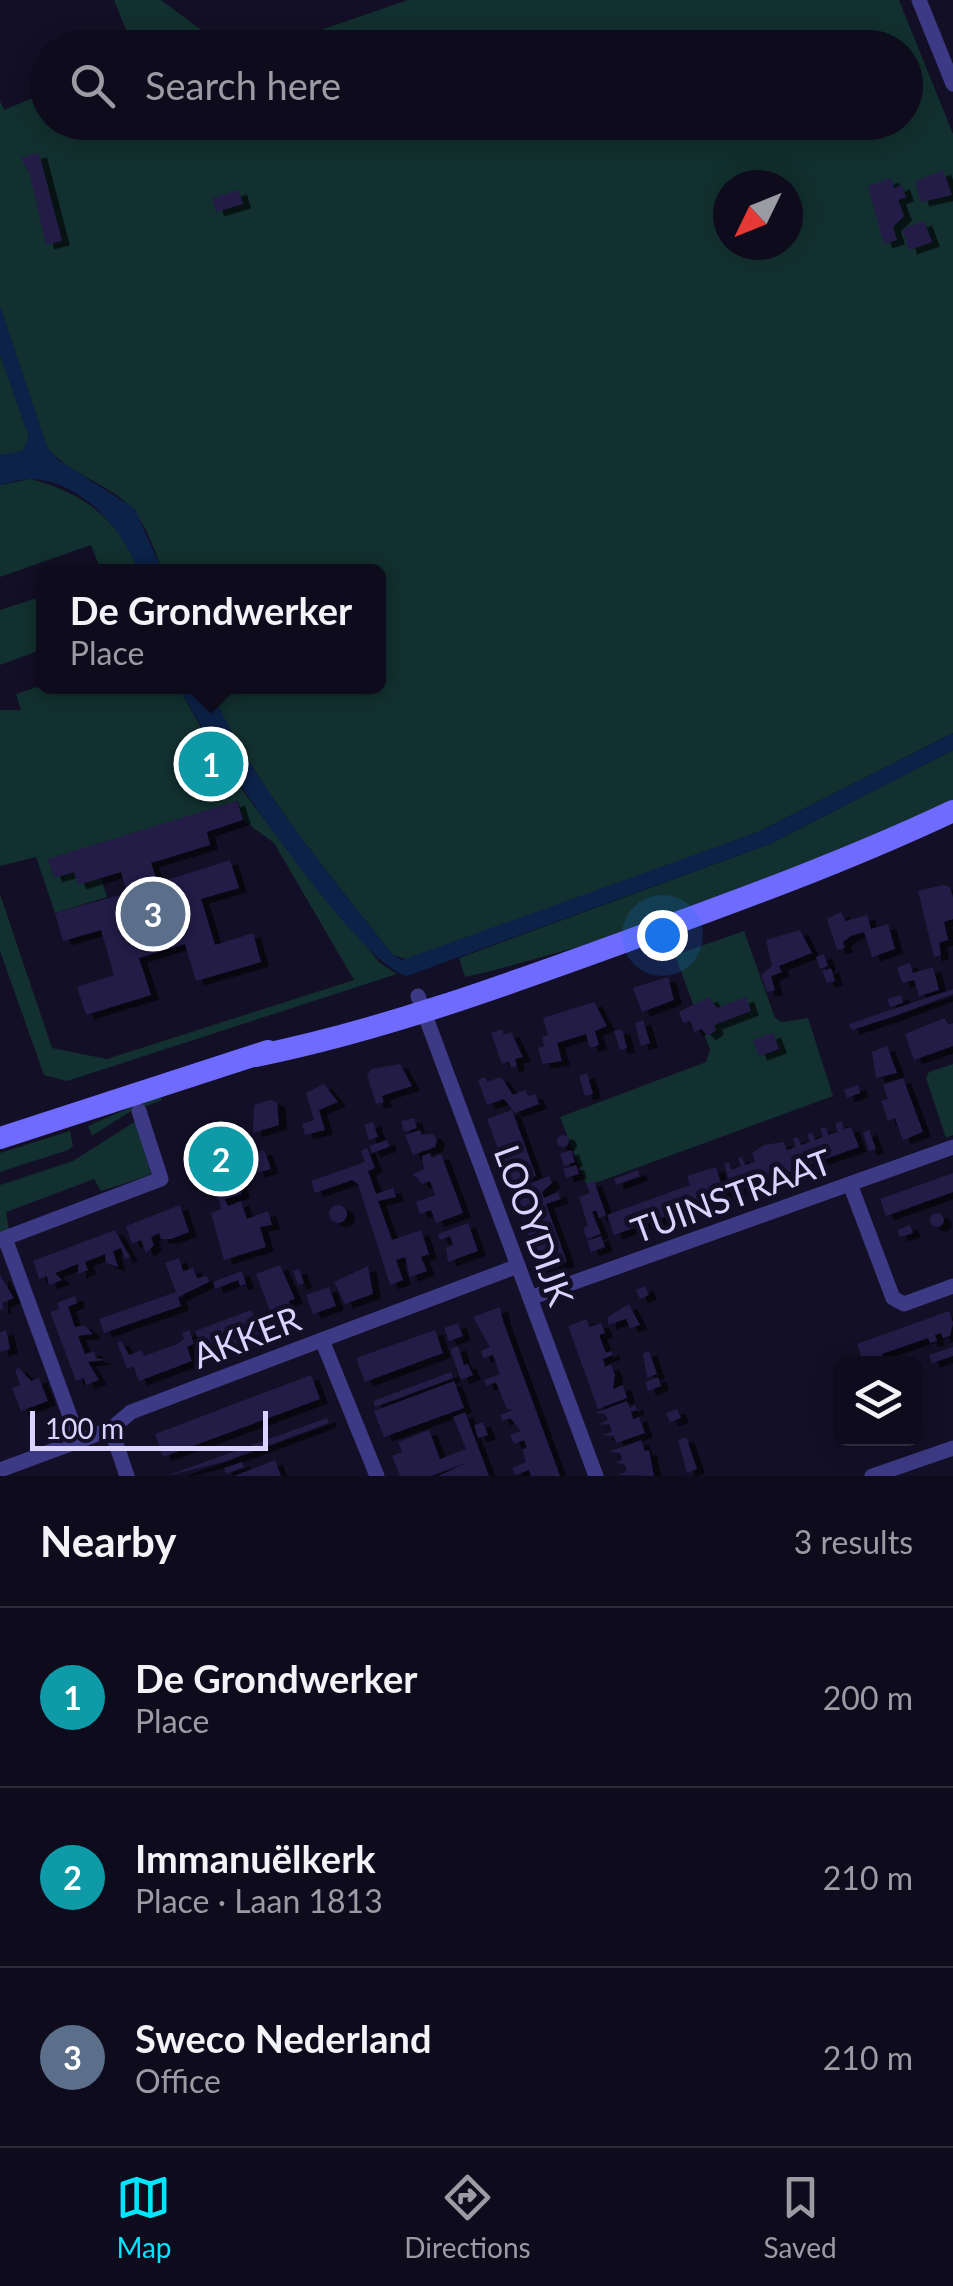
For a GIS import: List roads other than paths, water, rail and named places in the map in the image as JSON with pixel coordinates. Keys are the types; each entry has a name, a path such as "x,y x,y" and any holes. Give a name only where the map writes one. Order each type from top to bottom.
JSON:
{"main road":[{"path":"0,1138 420,1002 614,946 882,844 953,811"}],"street":[{"path":"919,0 953,84"},
{"name":"LOOYDIJK","path":"420,1002 596,1476"},
{"path":"79,1441 2,1239 160,1179 139,1112"},
{"name":"TUINSTRAAT","path":"530,1298 953,1147"},
{"path":"850,1184 893,1298 904,1304 953,1286"},
{"name":"AKKER","path":"0,1470 110,1429 131,1412 518,1266"},
{"path":"322,1340 377,1476"},
{"path":"110,1429 127,1476"},
{"path":"872,1476 952,1452"}],"water":[{"path":"0,306 47,447 57,459 135,509 159,564 135,564 111,524 67,488 31,479 0,485 0,455 23,451 29,437 0,354"},
{"path":"183,694 212,694 269,793 393,955 402,960 758,832 953,733 953,750 772,843 407,976 384,963 320,894 249,798"}],"place":[{"name":"De Grondwerker","path":"211,764"},
{"name":"Sweco Nederland","path":"153,914"},
{"name":"Immanuëlkerk","path":"221,1159"}]}
